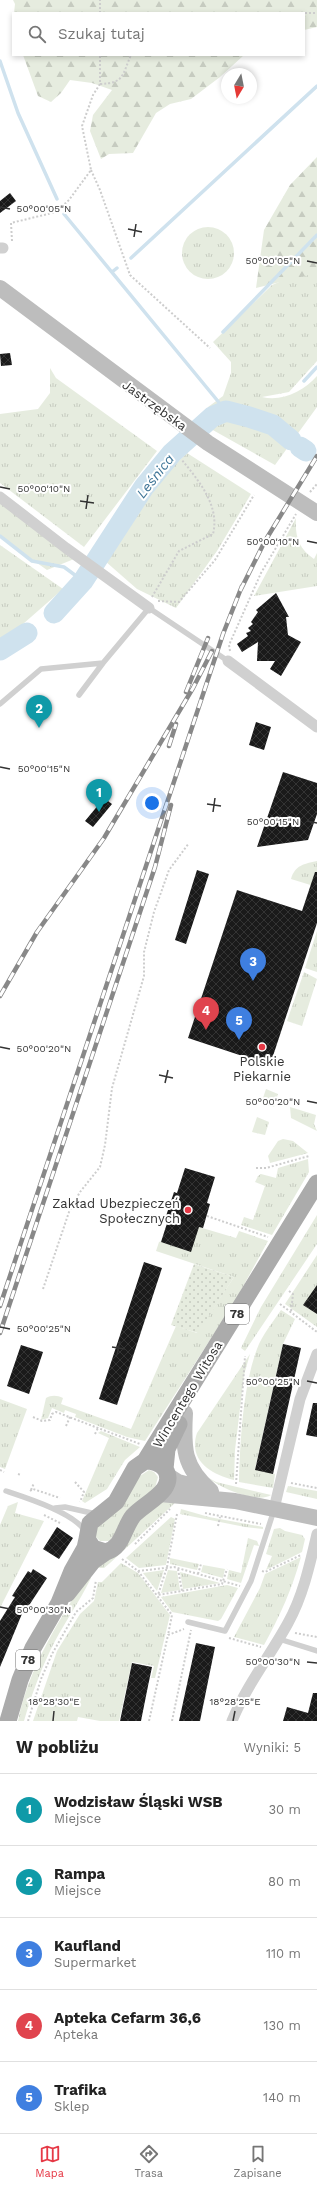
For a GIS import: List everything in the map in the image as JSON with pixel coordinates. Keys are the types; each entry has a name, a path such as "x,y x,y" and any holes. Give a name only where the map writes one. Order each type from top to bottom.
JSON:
{"main road":[{"name":"Jastrzębska","path":"0,288 152,403 214,447 317,513"},
{"name":"Wincentego Witosa","path":"145,1461 317,1183"},
{"name":"Wincentego Witosa","path":"166,1472 165,1456 171,1439 185,1413 256,1304 317,1203"},
{"path":"185,1413 184,1443 186,1458 196,1476 211,1492"},
{"path":"145,1461 157,1463 178,1482 236,1501 272,1517 317,1518"},
{"name":"78","path":"8,1721 20,1680 33,1648 59,1603 72,1571 85,1548 90,1523 120,1496 135,1468 145,1461"},
{"name":"78","path":"59,1603 82,1578 93,1561 114,1557 112,1550 119,1544 134,1516 160,1494 167,1485 166,1472"},
{"path":"160,1494 236,1501"},
{"path":"87,1536 93,1548 114,1557"}],"street":[{"path":"0,497 66,548 149,608"},
{"path":"230,662 317,726"},
{"path":"272,1517 282,1482 300,1399 317,1355"},
{"path":"232,1721 247,1691 289,1622 299,1597 317,1534"}],"lane":[{"path":"79,695 103,663 149,608 230,662"},
{"path":"0,704 40,669 103,663"},
{"path":"6,1491 55,1508 79,1524 87,1536"},
{"path":"55,1508 66,1507 86,1513 101,1514"},
{"path":"188,1622 225,1631 248,1588 272,1517"},
{"path":"279,1639 317,1651"}],"path":[{"path":"100,0 100,12"},
{"path":"305,12 317,12"},
{"path":"100,56 100,84 93,95 82,126 91,170 100,190 130,275 210,348"},
{"path":"100,84 114,83 122,77 131,56"},
{"path":"1,248 11,245 13,236 11,222 56,212 68,200 91,170"},
{"path":"182,460 196,477 210,502 216,522 212,534 179,551 151,600 179,602 215,560 254,495"},
{"path":"306,498 317,484"},
{"path":"230,662 229,645 238,623 261,573 282,534 298,510"},
{"path":"43,1289 69,1212 80,1192 100,1167 105,1144 112,1088 144,976 144,952 154,912 169,870 189,843"},
{"path":"256,1168 266,1168 309,1156"},
{"path":"206,1216 272,1239"},
{"path":"289,1291 293,1294 291,1312"},
{"path":"280,1304 317,1332"},
{"path":"236,1484 245,1356"},
{"path":"33,1417 42,1421 50,1420 52,1414 56,1412 70,1416 142,1445"},
{"path":"66,1426 70,1416"},
{"path":"95,1434 98,1428"},
{"path":"0,1470 4,1472"},
{"path":"75,1482 84,1492 81,1500"},
{"path":"282,1482 317,1488"},
{"path":"34,1483 30,1491 33,1490 65,1500"},
{"path":"74,1502 80,1504"},
{"path":"131,1548 158,1522 164,1514 174,1507"},
{"path":"201,1512 255,1524 272,1517"},
{"path":"158,1595 167,1567 178,1514"},
{"path":"218,1526 220,1517"},
{"path":"114,1557 126,1553"},
{"path":"255,1569 265,1572 304,1553"},
{"path":"114,1557 138,1571 172,1615 149,1721"},
{"path":"198,1574 201,1564"},
{"path":"138,1571 167,1567 178,1568 248,1588"},
{"path":"178,1568 182,1591"},
{"path":"158,1595 222,1584 227,1570"},
{"path":"28,1721 48,1664 76,1612 93,1598 98,1575"},
{"path":"168,1635 187,1628 199,1631"},
{"path":"172,1721 191,1629"},
{"path":"293,1632 317,1637"},
{"path":"222,1636 264,1648"}],"green space":[{"path":"13,0 317,0 317,27 305,30 305,12 14,12 15,4"},
{"path":"23,56 243,56 230,68 221,68 221,76 191,99 170,104 156,113 133,153 109,154 101,159 90,131 93,115 112,90 92,83 70,80 61,93 51,102 38,96"},
{"path":"317,157 317,273 256,288 264,230 290,185"},
{"path":"203,227 213,227 227,234 234,248 234,258 227,272 213,279 203,279 193,275 186,268 182,258 182,248 186,238 193,231"},
{"path":"317,266 317,361 289,392 262,397 285,397 299,391 317,376 317,407 275,465 211,429 208,407 223,396 231,373 231,362 213,342 272,285"},
{"path":"50,368 56,378 157,451 84,547 0,483 0,414 38,409 50,393"},
{"path":"187,453 251,494 217,551 176,608 137,589 105,561 165,474"},
{"path":"0,502 74,559 47,570 0,537"},
{"path":"296,518 297,536 301,546 314,559 317,553 317,586 254,596"},
{"path":"0,545 63,589 15,631 0,640"},
{"path":"317,861 317,887 291,879 298,868 304,864"},
{"path":"317,931 317,972 305,968"},
{"path":"304,972 317,979 302,1026 287,1021"},
{"path":"266,1089 278,1094 274,1107 261,1104"},
{"path":"290,1107 316,1115 314,1124 317,1131 291,1118"},
{"path":"257,1117 269,1122 265,1135 252,1132"},
{"path":"283,1139 293,1141 308,1153 270,1163 268,1156 278,1141"},
{"path":"308,1159 309,1172 272,1235 241,1225 244,1217 253,1220 265,1186 255,1182 258,1176 261,1174 276,1178 278,1168"},
{"path":"317,1215 317,1244 245,1351 241,1348 261,1307"},
{"path":"199,1227 236,1238 239,1231 268,1241 235,1301 145,1441 127,1437 75,1417 76,1414 65,1410 64,1413 52,1408 48,1418 41,1420 46,1398 56,1396 63,1398 61,1404 131,1429 176,1326 197,1333 234,1277 156,1251 159,1242"},
{"path":"317,1255 317,1285 304,1305 317,1314 317,1327 285,1304"},
{"path":"194,1264 234,1277 198,1333 171,1325"},
{"path":"281,1310 295,1319 283,1344 255,1469 275,1474 273,1488 239,1482 239,1466 245,1397 252,1364 262,1339"},
{"path":"250,1354 244,1375 235,1450 234,1480 209,1470 198,1458 195,1443 197,1433"},
{"path":"0,1399 27,1409 5,1469 0,1467"},
{"path":"101,1431 140,1447 125,1460 107,1489 85,1503 82,1501 109,1438 98,1433"},
{"path":"149,1470 154,1472 158,1477 155,1488 109,1541 100,1541 95,1536 95,1530 140,1476"},
{"path":"209,1478 216,1482 271,1495 257,1498 239,1494 221,1486"},
{"path":"288,1486 317,1491 317,1499 286,1492"},
{"path":"18,1502 15,1513 44,1521 0,1608 0,1525 8,1506"},
{"path":"157,1502 176,1502 110,1563 104,1568 97,1568"},
{"path":"181,1509 209,1517 263,1527 263,1529 245,1527 180,1514"},
{"path":"171,1517 175,1519 166,1565 139,1568 126,1558"},
{"path":"280,1528 285,1531 302,1535 305,1539 302,1552 266,1570 272,1556 266,1554 274,1529"},
{"path":"248,1538 257,1541 259,1546 254,1545 241,1583 227,1579 229,1570 241,1573"},
{"path":"301,1557 285,1602 264,1645 234,1637 260,1588 265,1574"},
{"path":"170,1558 199,1564 197,1570 170,1564"},
{"path":"121,1563 138,1573 170,1615 155,1678 151,1678 154,1666 132,1662 119,1721 100,1721 78,1717 77,1721 33,1721 57,1651 80,1614 94,1601 98,1582 102,1582"},
{"path":"203,1565 225,1569 223,1578 201,1572"},
{"path":"164,1570 157,1591 143,1573"},
{"path":"168,1570 177,1571 180,1590 161,1593"},
{"path":"180,1572 220,1583 183,1589"},
{"path":"88,1575 91,1578 46,1660 29,1703 24,1721 18,1721 23,1701 37,1663 66,1609"},
{"path":"227,1585 238,1588 221,1619 218,1621 172,1612 161,1597"}],"building":[{"path":"10,193 16,201 0,213 0,201"},
{"path":"10,353 12,365 1,366 0,354"},
{"path":"276,593 289,617 286,617 288,635 301,642 281,676 270,669 275,661 257,661 258,642 242,652 237,644 248,636 246,633 251,631 248,628 253,624 251,622 258,612 256,610"},
{"path":"256,722 271,727 264,750 249,745"},
{"path":"283,772 317,783 317,814 308,840 257,847"},
{"path":"104,798 112,804 93,827 85,821"},
{"path":"197,870 209,874 186,944 175,940"},
{"path":"315,872 317,872 317,923 270,1065 188,1038 237,890 302,911"},
{"name":"Zakład Ubezpieczeń Społecznych","path":"185,1168 215,1177 207,1203 210,1204 203,1228 199,1227 191,1252 161,1242 169,1217 166,1216 174,1192 177,1193"},
{"path":"144,1262 162,1268 117,1405 99,1399"},
{"path":"317,1285 317,1314 303,1305"},
{"path":"283,1344 301,1348 273,1474 255,1470"},
{"path":"21,1345 43,1352 29,1394 7,1386"},
{"path":"313,1403 317,1403 317,1437 306,1435"},
{"path":"57,1527 73,1538 59,1559 43,1549"},
{"path":"33,1569 47,1578 26,1610 24,1609 0,1667 0,1621 15,1597 12,1596 28,1571 31,1573"},
{"path":"196,1643 215,1647 200,1721 179,1721"},
{"path":"132,1663 152,1667 141,1721 120,1721"},
{"path":"313,1693 317,1693 317,1721 283,1721 287,1707 308,1713"}],"waterway":[{"path":"0,61 18,113 57,199"},
{"path":"131,258 317,86"},
{"path":"64,214 226,411"},
{"path":"223,332 317,235"},
{"path":"112,272 117,268"},
{"path":"304,381 317,367"},
{"name":"Leśnica","path":"54,613 83,581 144,487 172,453 212,417 226,411 249,417 273,425 291,440"},
{"name":"Leśnica","path":"300,447 306,451"},
{"path":"0,536 32,561 64,567 83,581"},
{"name":"Leśnica","path":"0,650 27,633"}],"railway":[{"path":"240,591 265,541 317,456"},
{"path":"0,1306 223,634 242,586"},
{"path":"186,692 208,638"},
{"path":"0,996 37,932 104,838 193,688 212,651"},
{"path":"169,746 176,724"},
{"path":"0,1333 155,867 171,805"}],"place":[{"name":"Rampa","path":"39,728"},
{"name":"Wodzisław Śląski WSB","path":"99,812"},
{"name":"Kaufland","path":"253,981"},
{"name":"Apteka Cefarm 36,6","path":"206,1030"},
{"name":"Trafika","path":"239,1040"},
{"name":"Polskie Piekarnie","path":"262,1047"},
{"name":"Zakład Ubezpieczeń Społecznych","path":"188,1210"}]}
